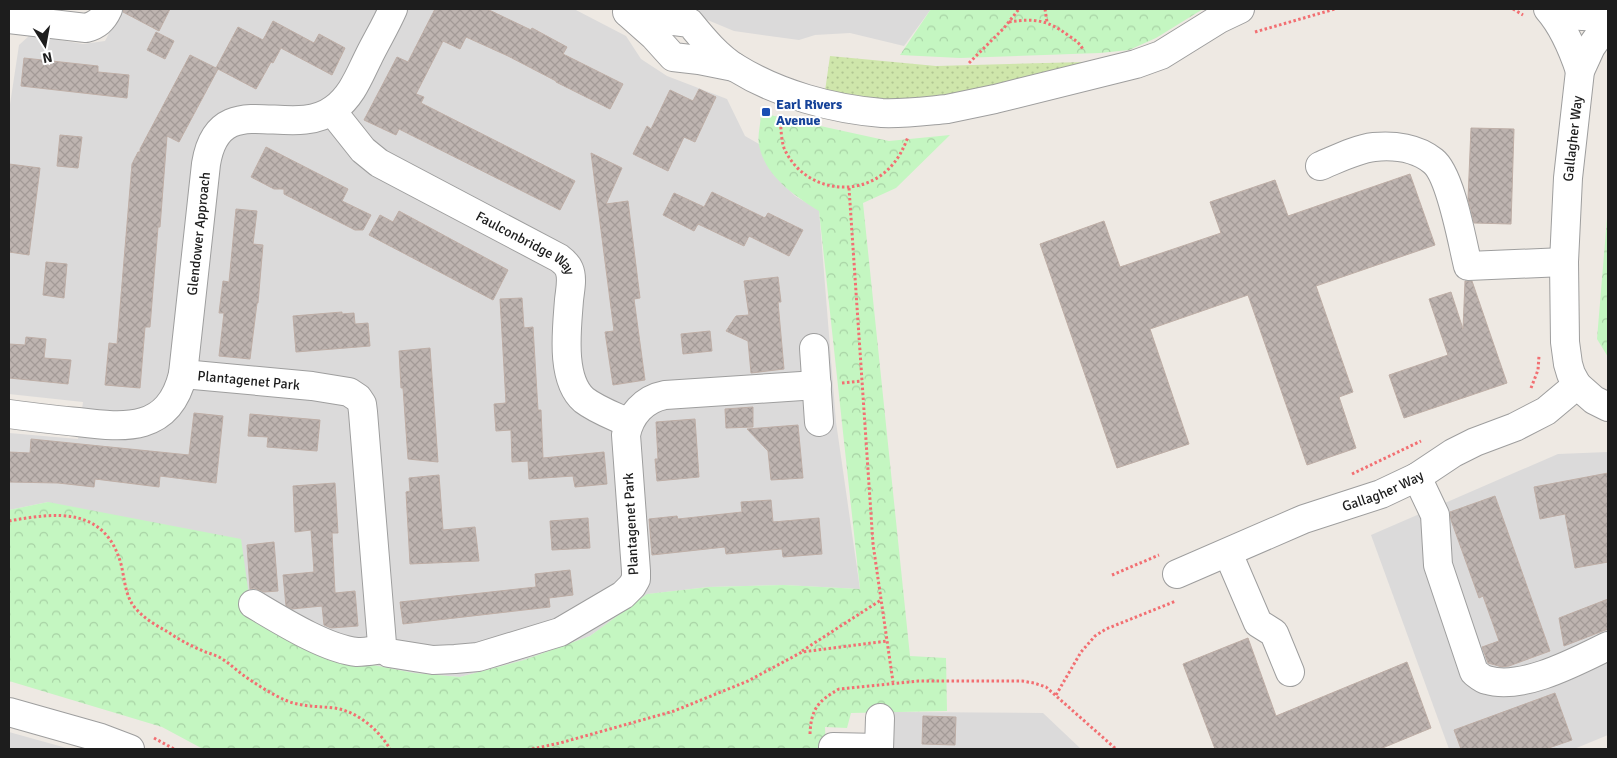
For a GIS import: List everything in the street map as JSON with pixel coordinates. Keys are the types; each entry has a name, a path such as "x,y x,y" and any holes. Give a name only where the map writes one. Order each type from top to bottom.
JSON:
{"street":[{"path":"9,19 86,28 96,25 104,17 108,9"},
{"name":"Glendower Approach","path":"9,414 113,426 135,424 150,419 164,411 174,397 183,374 206,164 210,145 220,131 240,119 302,120 332,111 350,93 394,9"},
{"path":"624,11 658,19 690,22 704,40 735,67 789,92 837,106 883,113 947,109 1088,77 1144,61 1161,55 1219,19 1240,9"},
{"name":"Gallagher Way","path":"1548,9 1572,49 1580,71"},
{"path":"1553,9 1580,17 1608,14"},
{"path":"624,11 654,36 673,56 735,67"},
{"name":"Gallagher Way","path":"1608,23 1591,47 1580,71 1568,178 1564,262 1566,353 1571,374 1577,385 1594,400 1608,407"},
{"name":"Faulconbridge Way","path":"332,111 370,157 559,258 566,264 571,278 567,331 569,373 583,399 629,423"},
{"path":"1320,166 1374,147 1400,147 1418,151 1435,162 1445,177 1468,266 1564,262"},
{"path":"814,348 828,384 819,422"},
{"name":"Plantagenet Park","path":"183,374 312,386 348,392 358,398 362,404 363,412 380,637 384,649 390,653 433,660 478,657 560,632 629,591 636,579 626,448 626,435 629,423"},
{"path":"629,423 639,409 656,397 828,384"},
{"name":"Gallagher Way","path":"1174,575 1304,519 1381,494 1417,477 1453,453 1475,442 1515,427 1546,411 1577,385"},
{"path":"1417,477 1435,515 1438,565 1474,672 1488,680 1520,680 1556,670 1608,646"},
{"path":"1228,553 1258,623 1274,633 1290,672"},
{"name":"Plantagenet Park","path":"253,604 288,624 342,648 358,652 384,649"},
{"path":"9,712 101,738 130,749"},
{"path":"821,741 879,749 880,718"}],"path":[{"path":"969,64 1010,22 1019,9"},
{"path":"1045,9 1047,22"},
{"path":"1010,22 1033,20 1047,22 1082,46 1085,53"},
{"path":"780,109 784,148 798,168 808,177 828,186 849,188 874,180 892,166 901,154 912,130"},
{"path":"849,188 873,544 893,682"},
{"path":"1530,390 1538,370 1538,351"},
{"path":"828,384 862,381"},
{"path":"1347,476 1424,440"},
{"path":"9,521 61,515 77,517 92,523 108,536 120,563 127,593 136,610 184,642 218,657 251,681 286,700 310,707 334,708 350,713 371,726 390,749"},
{"path":"1112,575 1174,575"},
{"path":"1056,695 1081,652 1095,636 1174,575"},
{"path":"532,749 674,711 748,681 802,652 881,600"},
{"path":"802,652 887,641"},
{"path":"821,741 811,716 814,710 829,695 839,689 893,682 1022,681 1046,687 1116,749"}],"shaded area":[{"path":"122,9 574,9 626,36 641,59 667,76 727,99 745,136 759,144 769,168 795,196 819,210 836,422 860,589 784,585 709,587 648,594 590,636 524,660 460,677 414,673 332,657 48,502 9,510 9,433 78,439 83,402 9,394 9,111 19,45 30,35 83,44 105,41"},
{"path":"681,9 931,9 904,46 850,33 815,35 799,40 734,31"},
{"path":"1608,452 1608,735 1574,749 1449,749 1371,535 1558,454"},
{"path":"880,710 902,712 1043,713 1081,749 886,749"},
{"path":"9,732 70,749 9,749"}],"green space":[{"path":"931,9 1203,9 1156,38 1129,50 1100,53 960,58 900,55"},
{"path":"830,56 936,66 1085,62 1084,65 994,88 916,100 870,99 825,91"},
{"path":"761,113 889,141 950,135 896,188 863,203 910,656 946,658 947,711 851,713 847,728 825,727 826,749 203,749 162,727 9,681 9,510 48,502 241,539 252,617 332,657 414,673 460,677 524,660 590,636 647,594 709,587 784,585 860,589 819,211 782,184 767,166 759,145"},
{"path":"1608,206 1608,357 1597,339"}],"building":[{"path":"124,9 170,9 159,31 123,12"},
{"path":"435,9 487,9 531,30 532,28 567,47 563,54 623,84 610,109 508,56 466,37 460,49 443,41 416,94 424,97 421,103 575,181 560,210 399,129 396,135 364,120 397,57 408,62"},
{"path":"273,21 314,43 319,34 345,48 332,75 281,48 256,89 218,69 179,142 167,136 150,327 145,327 140,388 105,385 109,343 117,344 132,164 190,55 216,68 238,27 263,40"},
{"path":"156,32 174,41 165,59 147,50"},
{"path":"24,58 98,66 98,72 129,75 127,98 21,86"},
{"path":"699,89 716,97 695,142 684,137 668,171 633,154 647,126 651,129 670,90 693,101"},
{"path":"1471,128 1514,129 1511,224 1474,223 1468,199"},
{"path":"60,135 82,137 78,168 57,166"},
{"path":"266,147 348,189 342,201 371,215 363,230 355,230 284,194 284,189 274,189 251,177"},
{"path":"591,153 622,168 606,204 628,201 640,298 634,299 645,380 613,385 605,332 614,331"},
{"path":"9,164 40,168 29,255 9,252"},
{"path":"1410,174 1435,245 1316,286 1353,392 1339,397 1356,448 1307,465 1248,295 1150,329 1189,444 1117,468 1040,244 1104,221 1120,267 1221,233 1210,202 1275,180 1288,216"},
{"path":"712,192 765,218 768,213 803,230 789,256 749,236 744,246 698,224 694,231 663,215 674,193 704,207"},
{"path":"236,209 257,211 253,244 263,245 258,303 250,359 219,356 224,313 219,313 223,281 229,282"},
{"path":"399,211 508,270 493,300 369,235 380,215 393,222"},
{"path":"46,262 67,264 64,298 43,295"},
{"path":"778,277 781,302 778,302 784,369 751,373 748,341 726,331 736,316 749,315 744,281"},
{"path":"1465,281 1472,281 1507,383 1404,418 1389,375 1448,355 1429,299 1451,292 1463,329"},
{"path":"522,298 524,328 533,327 538,410 541,410 543,458 604,452 607,484 575,487 573,476 529,479 528,461 512,462 511,430 496,431 494,404 506,403 500,299"},
{"path":"342,312 342,314 354,313 355,324 368,323 370,346 296,352 293,316"},
{"path":"710,331 712,351 683,354 681,334"},
{"path":"26,337 46,339 44,358 71,360 68,384 9,378 9,344 25,345"},
{"path":"430,348 438,462 408,459 403,388 401,388 399,351"},
{"path":"753,407 753,427 726,428 725,409"},
{"path":"194,413 223,416 216,483 160,476 159,487 95,479 94,487 58,483 9,482 9,452 30,453 31,439 189,455"},
{"path":"250,414 320,420 317,451 267,447 268,437 248,436"},
{"path":"695,419 699,477 657,481 655,459 658,459 656,422"},
{"path":"798,425 803,478 771,480 768,451 747,429"},
{"path":"1608,473 1608,562 1575,568 1565,514 1540,519 1534,487"},
{"path":"439,475 443,530 475,527 479,561 410,564 406,492 410,491 409,478"},
{"path":"335,483 338,533 332,533 335,593 355,591 358,626 331,628 324,625 322,606 292,609 286,606 283,575 314,572 311,530 295,532 293,486"},
{"path":"1495,496 1550,651 1502,667 1488,663 1482,647 1499,641 1483,596 1479,598 1451,520 1450,512"},
{"path":"771,500 773,522 819,518 822,554 783,557 782,549 726,554 725,547 652,555 649,519 677,516 678,519 742,512 741,502"},
{"path":"588,518 590,548 552,550 550,521"},
{"path":"274,542 278,591 264,592 254,588 250,589 247,545"},
{"path":"570,570 573,595 549,598 550,607 403,624 400,602 536,587 535,574"},
{"path":"1608,599 1608,629 1564,646 1559,618"},
{"path":"1248,638 1276,716 1407,662 1431,728 1380,749 1215,749 1183,664"},
{"path":"1555,693 1572,740 1546,749 1461,749 1454,730"},
{"path":"923,716 956,717 955,745 922,744"}],"place":[{"name":"Earl Rivers Avenue","path":"766,112"}]}
